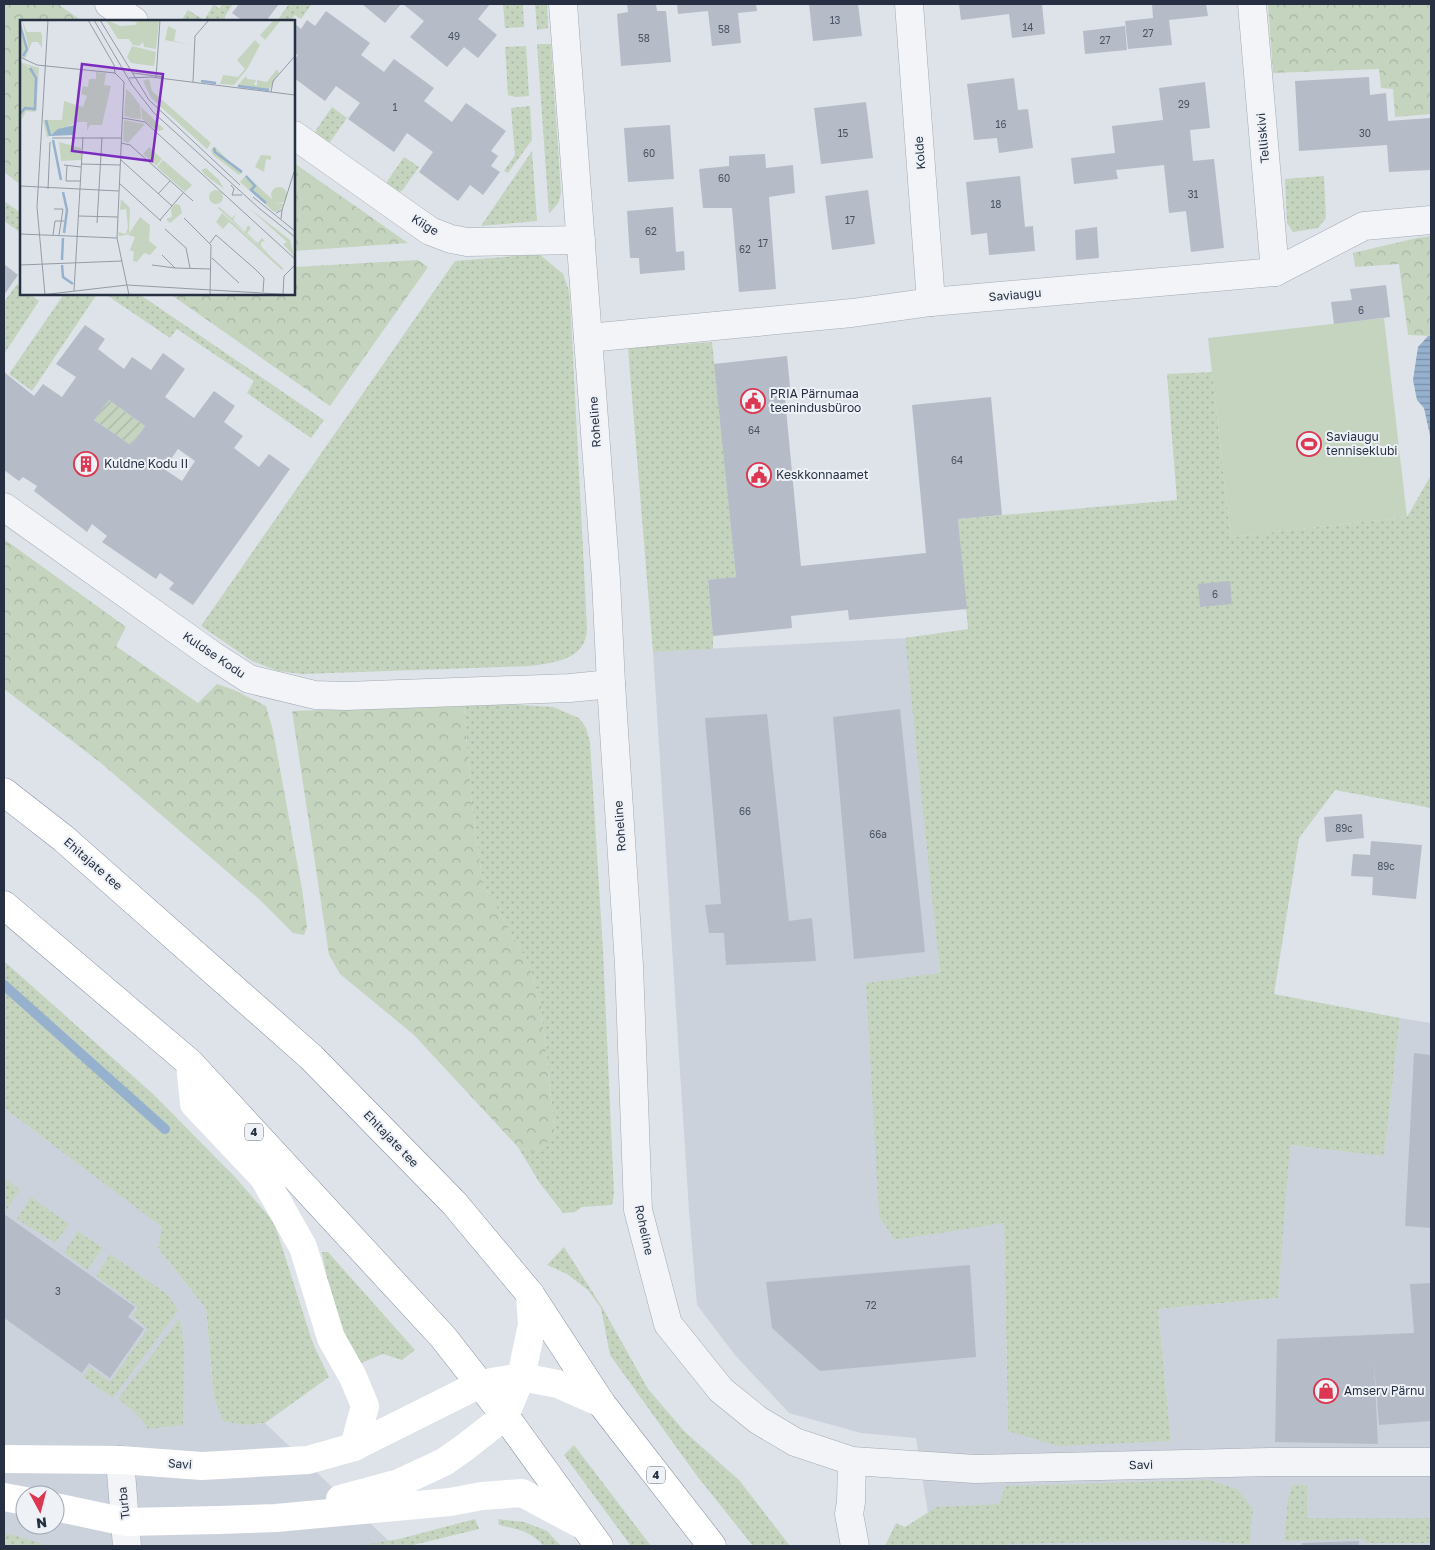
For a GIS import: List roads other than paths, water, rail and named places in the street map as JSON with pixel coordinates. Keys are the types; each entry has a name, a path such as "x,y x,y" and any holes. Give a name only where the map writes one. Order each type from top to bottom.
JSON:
{"main road":[{"name":"Ehitajate tee","path":"4,792 63,838 311,1057 454,1203 530,1294 601,1403 712,1546"},
{"name":"4","path":"4,905 190,1062 443,1336 505,1416 592,1536"},
{"path":"190,1062 194,1104 264,1178 303,1247 331,1338 353,1377 365,1406 354,1447"},
{"path":"276,1518 399,1483 444,1462 505,1416 521,1377 532,1325 530,1294"},
{"path":"521,1377 558,1384 601,1403"},
{"name":"Savi","path":"4,1459 120,1460 202,1466 308,1460 354,1447 480,1384 521,1377"},
{"path":"65,1511 127,1534 450,1502 482,1496 522,1493 592,1536"}],"street":[{"path":"109,4 133,20"},
{"name":"Roheline","path":"563,4 606,580 629,965 638,1210 668,1324 721,1390 758,1420 795,1442 852,1460"},
{"name":"Kolde","path":"909,4 931,302"},
{"name":"Telliskivi","path":"1252,4 1274,272"},
{"name":"Kiige","path":"295,136 430,231 451,239 484,242 581,240"},
{"name":"Saviaugu","path":"588,338 852,313 931,302 1274,272 1364,226 1431,220"},
{"name":"Kuldse Kodu","path":"4,507 212,655 249,679 315,695 345,696 570,688 611,684"},
{"name":"Turba","path":"120,1460 127,1534"},
{"path":"852,1460 849,1514 855,1546"},
{"name":"Savi","path":"852,1460 975,1469 1270,1462 1431,1462"}],"water":[{"path":"1428,336 1431,336 1431,440 1424,408 1417,400 1413,380 1418,347"}],"waterway":[{"path":"4,985 165,1129"}],"place":[{"name":"PRIA Pärnumaa teenindusbüroo","path":"753,401"},
{"name":"Saviaugu tenniseklubi","path":"1309,444"},
{"name":"Kuldne Kodu II","path":"86,464"},
{"name":"Keskkonnaamet","path":"759,475"},
{"name":"Amserv Pärnu","path":"1326,1391"}]}
